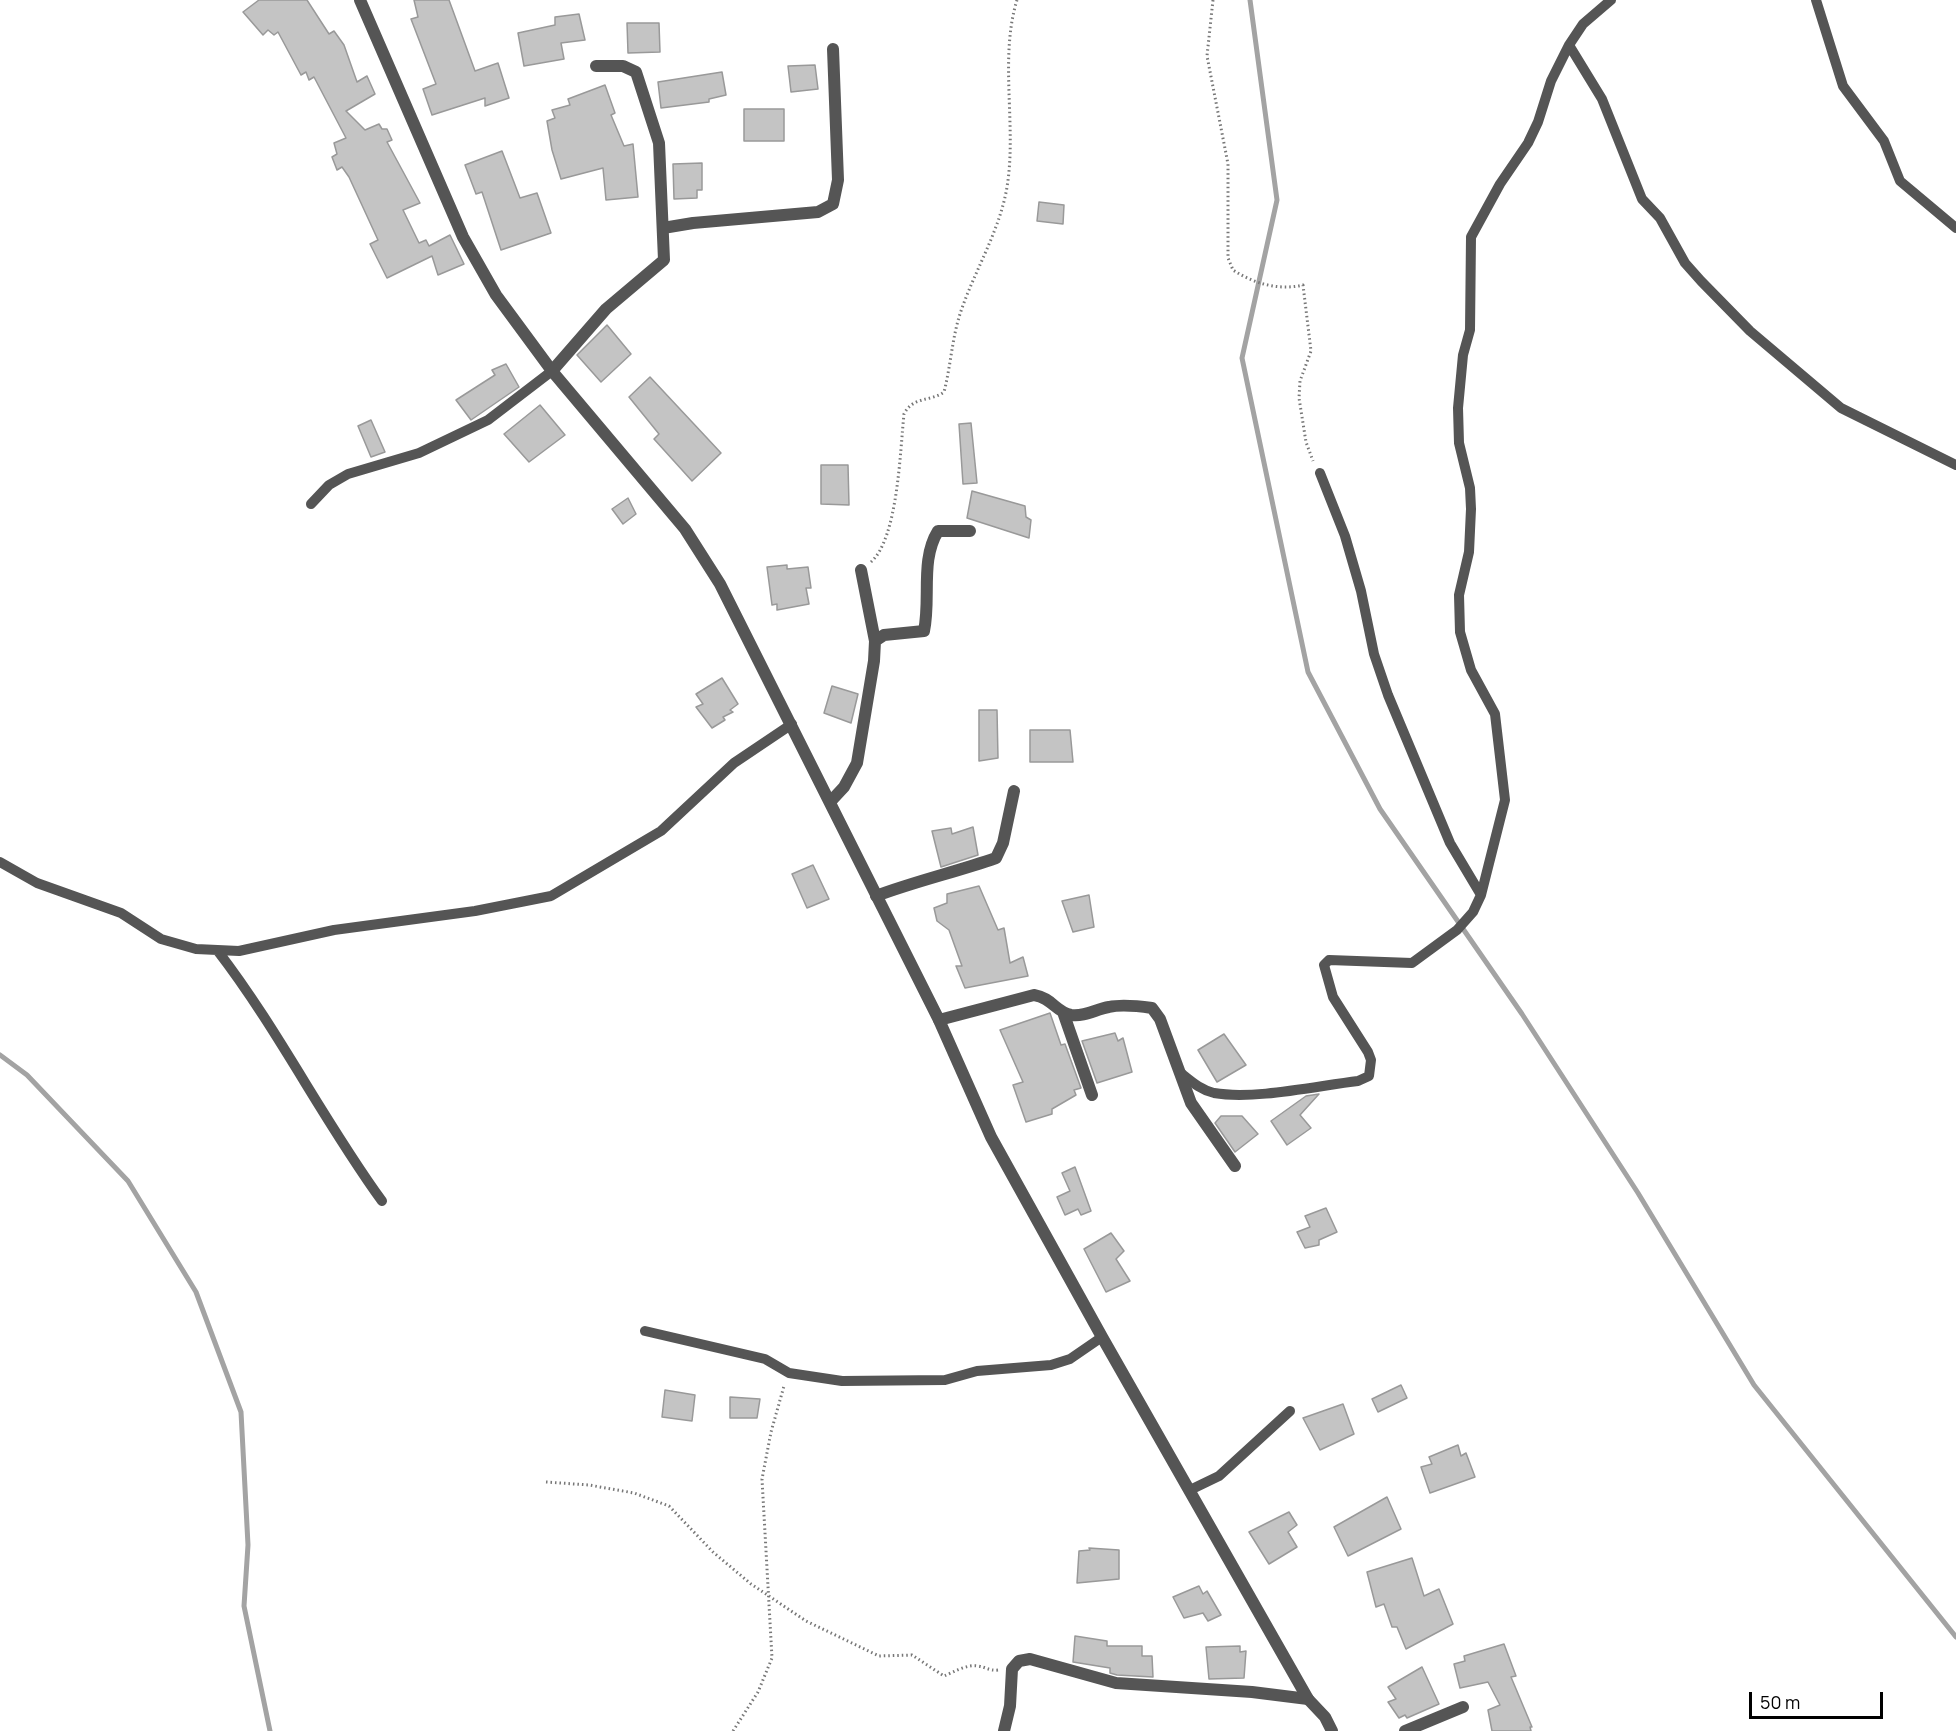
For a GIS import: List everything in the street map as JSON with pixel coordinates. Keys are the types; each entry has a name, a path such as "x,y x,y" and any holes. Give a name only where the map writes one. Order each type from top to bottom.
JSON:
{"street":[{"path":"360,0 463,237 496,295 552,371 685,529 720,584 939,1020 992,1137 1102,1337 1308,1699 1324,1717 1332,1731"},
{"path":"663,228 736,218 818,212 833,204 838,180 832,49"},
{"path":"552,371 606,309 664,260 659,143 636,72 623,66 596,66"},
{"path":"875,642 884,634 924,631 929,610 930,543 938,531 970,531"},
{"path":"831,801 844,788 857,763 875,642 861,570"},
{"path":"876,896 912,882 965,869 996,858 1003,843 1014,791"},
{"path":"939,1020 1035,995 1046,997 1063,1012 1092,1095"},
{"path":"1063,1012 1083,1015 1109,1007 1152,1008 1160,1019 1191,1103 1234,1166"},
{"path":"1004,1731 1010,1706 1012,1669 1019,1661 1030,1659 1043,1660 1116,1683 1252,1692 1308,1699"},
{"path":"1405,1731 1463,1707"}],"lane":[{"path":"1182,1074 1198,1087 1212,1093 1233,1095 1358,1081 1369,1076 1371,1060 1368,1052 1333,997 1324,965 1329,960 1412,963 1457,930 1473,912 1482,896 1505,800 1496,714 1471,669 1460,632 1459,595 1469,552 1471,509 1470,488 1459,443 1458,408 1463,355 1470,330 1471,237 1500,184 1528,143 1551,81 1569,45 1583,24 1611,0"},
{"path":"1816,0 1843,86 1884,141 1900,181 1956,228"},
{"path":"1569,45 1602,99 1642,199 1660,218 1685,263 1701,281 1750,331 1841,408 1956,465"},
{"path":"311,504 330,485 348,474 419,453 488,420 552,371"},
{"path":"1317,469 1345,536 1361,591 1374,654 1388,695 1450,843 1482,896"},
{"path":"0,861 37,882 121,913 161,939 196,949 239,951 334,930 475,911 551,896 661,831 734,763 792,724"},
{"path":"217,950 246,987 295,1070 382,1201"},
{"path":"645,1331 765,1359 789,1373 842,1381 945,1380 977,1371 1051,1365 1070,1359 1102,1337"},
{"path":"1190,1490 1219,1476 1290,1411"}],"path":[{"path":"861,570 876,557 888,535 904,414 908,407 918,400 933,400 944,392 960,313 1005,200 1010,151 1008,73 1011,26 1017,0"},
{"path":"1213,0 1207,56 1228,164 1228,258 1233,270 1257,284 1303,285 1311,351 1300,381 1299,398 1306,442 1317,469"},
{"path":"733,1731 770,1669 772,1658 762,1479 771,1432 789,1373"},
{"path":"546,1482 589,1485 634,1493 669,1506 713,1552 770,1598 806,1621 879,1656 912,1655 944,1676 961,1669 978,1666 989,1671 1001,1670 1019,1661"}],"building":[{"path":"259,0 307,0 329,34 334,31 344,45 357,82 367,76 375,94 346,111 365,130 379,124 382,129 387,129 392,140 387,142 420,203 403,210 419,243 426,240 429,246 450,235 464,264 438,275 432,256 387,278 370,244 378,240 349,177 342,167 337,170 332,157 337,154 334,143 346,138 314,77 309,80 306,72 301,75 278,32 274,35 268,30 263,35 243,12"},
{"path":"414,0 449,0 475,71 498,63 509,98 485,106 485,98 432,115 423,89 436,84 411,19 418,17"},
{"path":"579,14 585,40 561,43 564,59 524,66 518,33 555,25 555,17"},
{"path":"627,23 659,23 660,52 628,53"},
{"path":"815,65 818,89 791,92 788,66"},
{"path":"722,72 726,95 709,99 709,102 661,108 658,82"},
{"path":"605,85 615,113 611,115 624,146 633,144 638,197 606,200 603,168 561,179 552,150 547,121 555,118 552,110 570,105 568,99"},
{"path":"744,109 784,109 784,141 744,141"},
{"path":"502,151 520,198 537,193 551,233 501,250 482,192 476,194 465,165"},
{"path":"702,163 702,190 697,190 697,198 674,199 673,164"},
{"path":"1039,202 1064,205 1063,224 1037,221"},
{"path":"607,325 631,354 601,382 577,355"},
{"path":"506,364 519,387 471,420 456,400 495,375 492,370"},
{"path":"650,377 721,453 692,481 654,439 659,434 629,397"},
{"path":"540,405 565,435 529,462 504,434"},
{"path":"371,420 385,452 371,457 358,426"},
{"path":"971,423 977,483 963,484 959,424"},
{"path":"821,465 848,465 849,505 821,504"},
{"path":"972,491 1025,506 1026,517 1031,520 1029,538 967,518"},
{"path":"628,498 636,514 623,524 612,509"},
{"path":"787,565 787,569 808,567 811,588 806,588 809,604 777,610 777,604 772,605 767,567"},
{"path":"722,678 738,704 730,710 733,712 723,717 725,720 712,728 696,707 703,704 696,694"},
{"path":"832,686 858,694 851,723 824,713"},
{"path":"979,710 997,710 998,758 979,761"},
{"path":"1030,730 1070,730 1073,762 1030,762"},
{"path":"973,827 978,855 941,867 932,831 951,828 952,834"},
{"path":"813,865 829,899 807,908 792,874"},
{"path":"979,886 998,930 1004,928 1010,963 1023,957 1028,976 965,988 956,966 962,966 949,930 937,921 934,908 947,903 947,894"},
{"path":"1089,895 1094,927 1073,932 1062,901"},
{"path":"1050,1013 1061,1045 1065,1044 1081,1088 1074,1090 1076,1095 1052,1109 1052,1114 1026,1122 1013,1085 1023,1082 1000,1030"},
{"path":"1115,1033 1118,1041 1123,1038 1132,1072 1097,1083 1082,1041"},
{"path":"1224,1034 1246,1065 1217,1082 1198,1050"},
{"path":"1319,1094 1300,1115 1311,1128 1287,1145 1271,1121 1306,1096"},
{"path":"1221,1116 1242,1116 1258,1134 1235,1152 1215,1123"},
{"path":"1075,1167 1091,1211 1081,1215 1078,1209 1065,1215 1057,1197 1070,1191 1062,1173"},
{"path":"1326,1208 1337,1232 1319,1240 1319,1245 1305,1248 1297,1232 1310,1227 1305,1216"},
{"path":"1111,1233 1124,1251 1116,1259 1130,1281 1106,1292 1084,1249"},
{"path":"1401,1385 1407,1398 1378,1412 1372,1399"},
{"path":"665,1390 695,1395 692,1421 662,1417"},
{"path":"730,1397 760,1399 757,1418 730,1418"},
{"path":"1343,1404 1354,1434 1320,1450 1303,1418"},
{"path":"1458,1445 1461,1456 1466,1453 1475,1477 1430,1493 1421,1467 1432,1464 1429,1457"},
{"path":"1387,1497 1401,1529 1348,1556 1334,1527"},
{"path":"1289,1512 1297,1525 1288,1532 1297,1547 1269,1564 1249,1532"},
{"path":"1089,1548 1119,1550 1119,1579 1077,1583 1079,1551 1090,1550"},
{"path":"1412,1558 1424,1596 1439,1589 1453,1624 1406,1649 1397,1627 1392,1627 1384,1604 1376,1607 1367,1572"},
{"path":"1199,1586 1203,1594 1207,1591 1221,1615 1208,1621 1203,1613 1184,1618 1173,1597"},
{"path":"1075,1636 1107,1641 1107,1646 1142,1646 1142,1656 1152,1656 1153,1677 1117,1675 1110,1673 1110,1668 1073,1662"},
{"path":"1504,1644 1516,1676 1511,1677 1532,1727 1530,1727 1531,1731 1492,1731 1488,1710 1500,1705 1488,1682 1460,1688 1454,1664 1465,1661 1464,1656"},
{"path":"1240,1646 1240,1652 1246,1651 1244,1678 1209,1679 1206,1647"},
{"path":"1422,1667 1439,1704 1407,1718 1405,1715 1399,1718 1388,1702 1396,1699 1388,1687"}],"waterway":[{"path":"1250,0 1277,200 1242,358 1308,672 1380,809 1522,1014 1638,1193 1754,1385 1956,1637"},
{"path":"0,1055 27,1075 128,1181 196,1292 241,1412 248,1545 244,1606 270,1731"}]}
